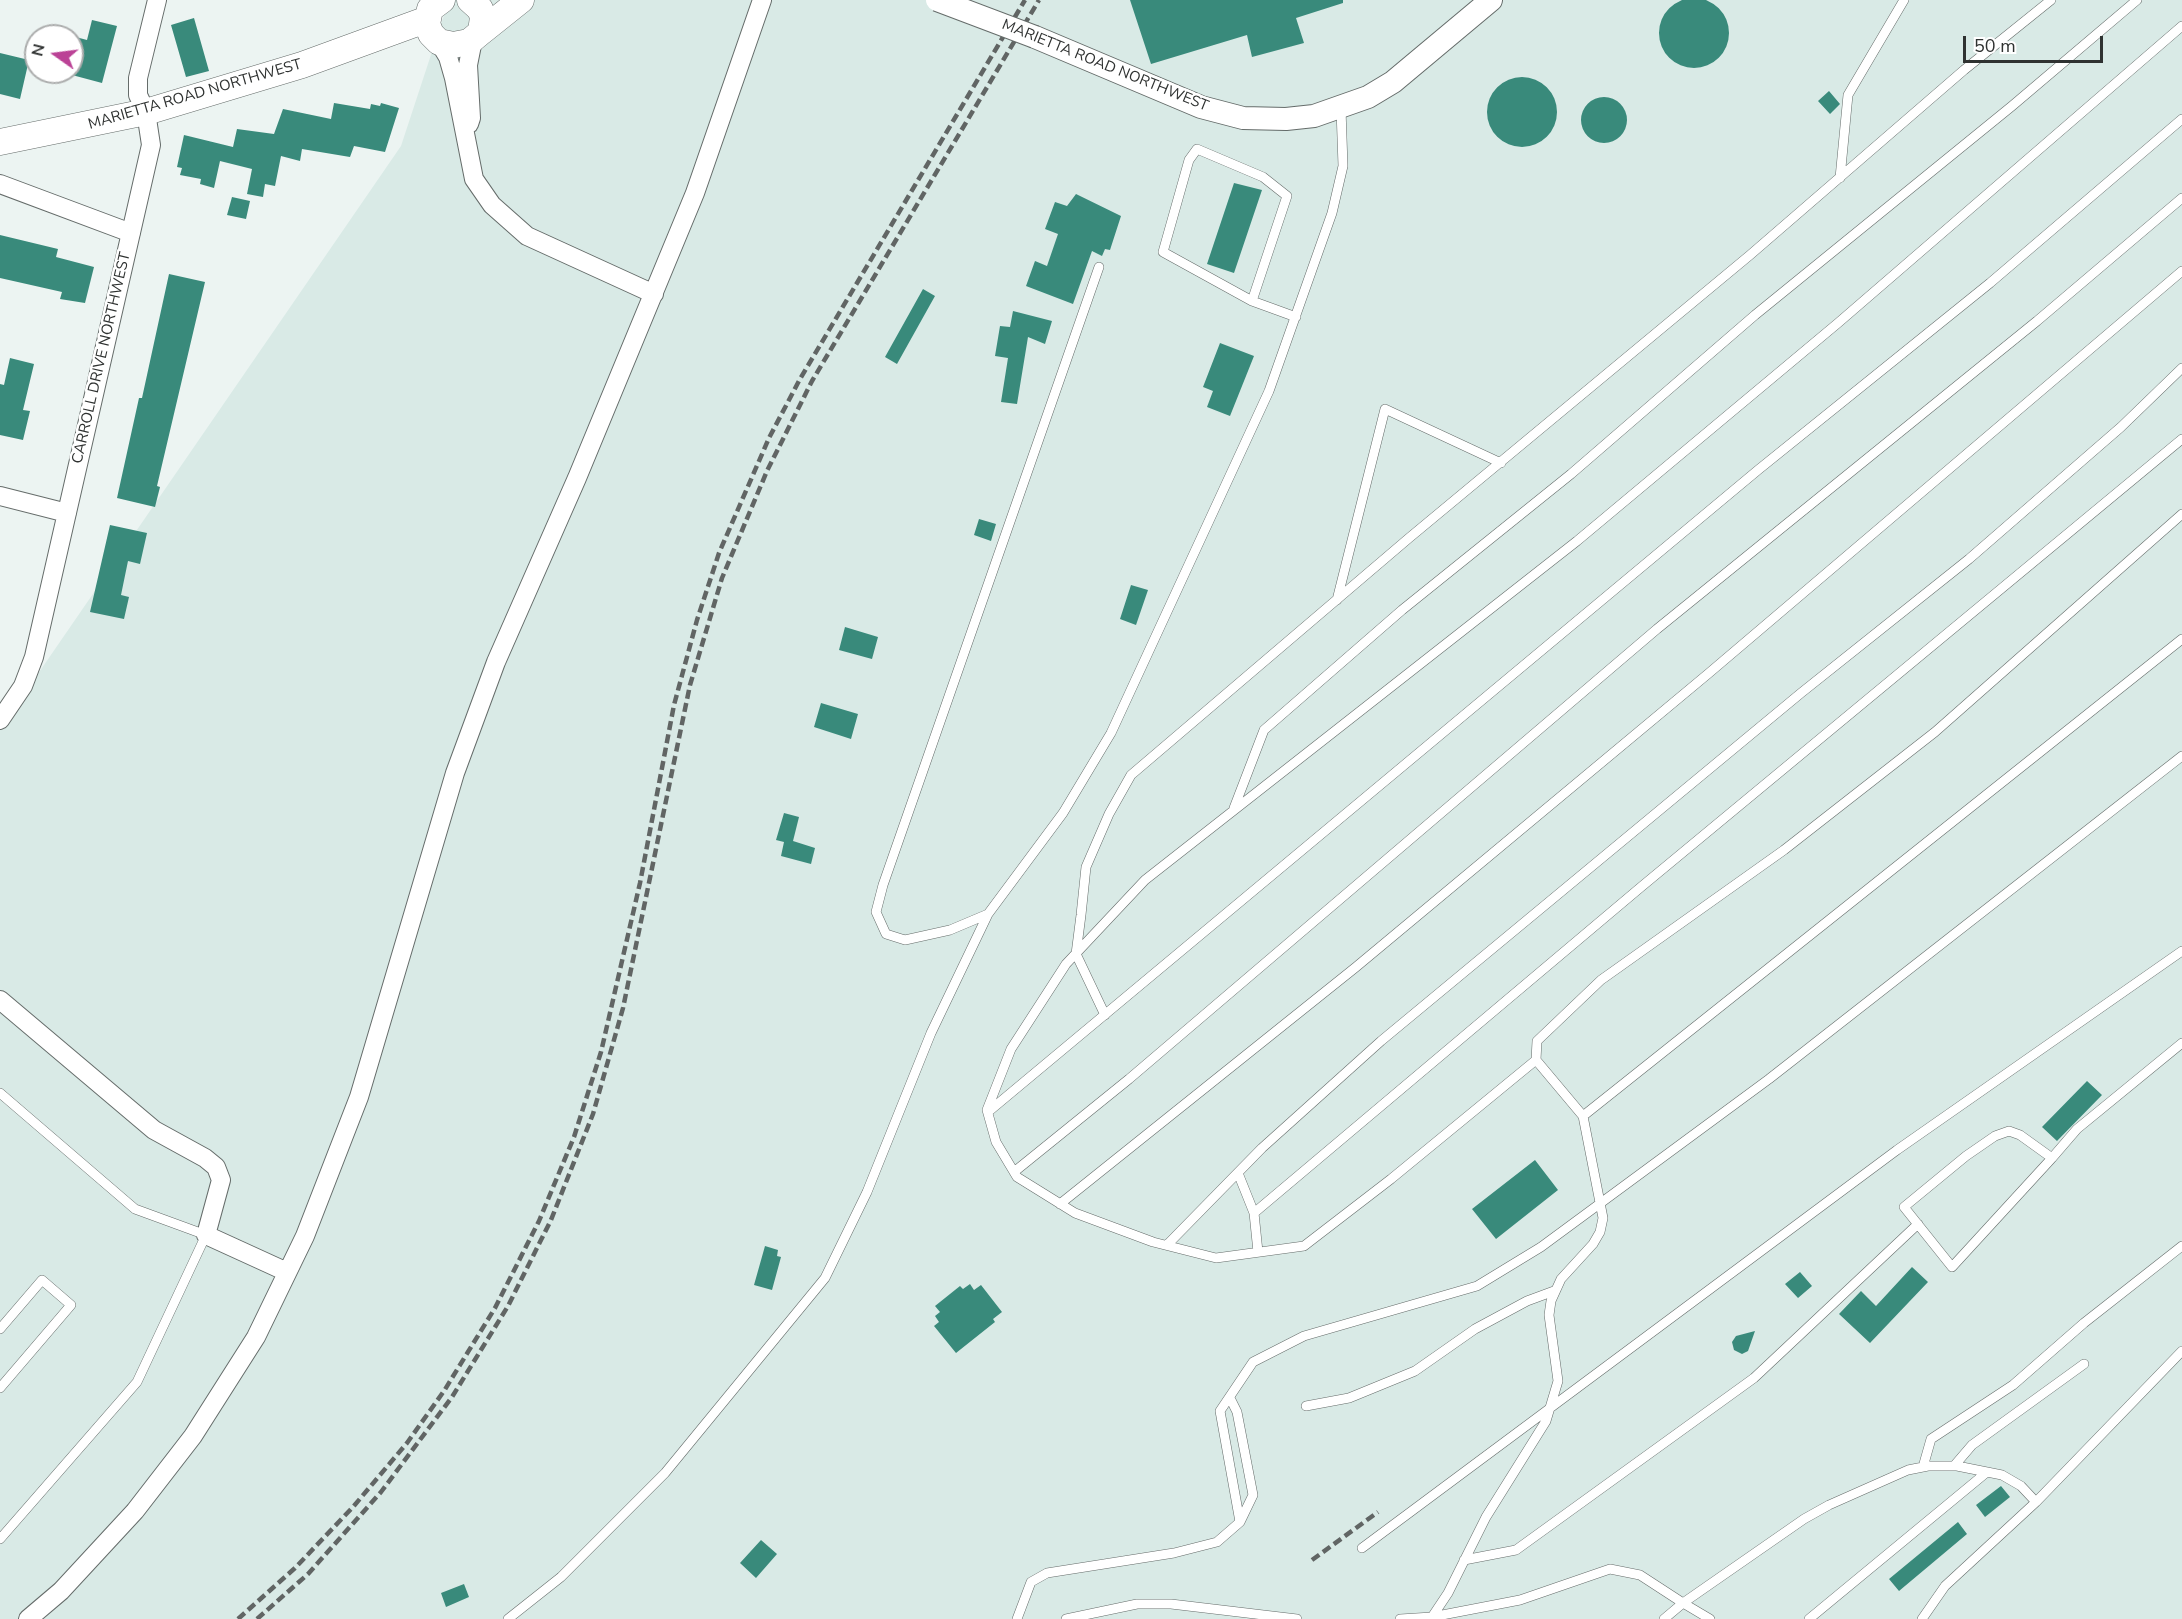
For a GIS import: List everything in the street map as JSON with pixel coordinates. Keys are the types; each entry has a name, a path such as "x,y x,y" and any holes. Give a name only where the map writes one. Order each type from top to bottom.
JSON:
{"main road":[{"path":"432,17 453,45 477,36 521,0"},
{"path":"477,1 483,17 477,36"},
{"name":"MARIETTA ROAD NORTHWEST","path":"0,142 146,112 302,65 386,36 432,17"}],"street":[{"name":"CARROLL DRIVE NORTHWEST","path":"4,715 23,686 34,657 151,145 146,112 138,95 138,78 157,0"},
{"path":"28,1619 61,1591 135,1511 194,1436 256,1337 305,1236 359,1097 455,773 496,662 577,478 696,193 762,0"},
{"name":"MARIETTA ROAD NORTHWEST","path":"937,0 1035,37 1201,107 1243,117 1286,119 1341,108 1368,97 1393,82 1491,0"},
{"path":"432,17 448,57 460,117 466,132 474,179 492,206 527,236 654,294"},
{"path":"466,132 471,118 468,64 477,36"},
{"path":"0,184 131,233"},
{"path":"0,496 67,513"},
{"path":"0,1000 154,1130 206,1158 216,1167 221,1180 206,1235 287,1272"}],"lane":[{"path":"1840,178 1848,95 1904,0"},
{"path":"1105,1015 1076,954 1086,867 1109,814 1131,775 1965,70 2051,0"},
{"path":"1233,810 1264,730 1402,610 1571,474 1755,315 2012,106 2137,0"},
{"path":"1536,1060 1391,1179 1304,1246 1216,1258 1167,1245 1075,1213 1017,1177 996,1142 988,1112 1011,1049 1066,964 1145,880 1577,541 1847,315 2182,26"},
{"path":"508,1619 561,1577 665,1473 825,1278 867,1192 931,1033 988,914 1063,813 1111,733 1269,392 1332,213 1343,166 1341,108"},
{"path":"988,1112 1758,470 1990,283 2182,119"},
{"path":"1252,301 1287,196 1263,177 1197,149 1189,160 1163,252 1252,301 1296,317"},
{"path":"1014,1172 1148,1064 1657,629 2037,321 2182,198"},
{"path":"988,914 950,930 905,940 886,934 876,912 891,862 1099,267"},
{"path":"1060,1204 1392,937 1709,673 2182,272"},
{"path":"1167,1245 1238,1173 1381,1041 1800,693 1969,559 2121,427 2182,368"},
{"path":"1337,600 1385,409 1501,463"},
{"path":"1254,1213 1641,887 2182,439"},
{"path":"1432,1617 1486,1517 1546,1421 1558,1381 1549,1315 1554,1291 1600,1232 1603,1218 1583,1116 1536,1060 1537,1041 1601,980 1784,850 1935,732 2182,514"},
{"path":"1583,1116 2182,639"},
{"path":"1240,1522 1220,1411 1253,1362 1304,1336 1477,1286 1540,1247 1769,1079 2182,756"},
{"path":"1362,1548 1897,1150 2182,951"},
{"path":"2052,1158 2020,1135 2009,1131 1995,1136 1904,1207 1952,1267 2052,1158 2077,1129 2182,1043"},
{"path":"0,1093 135,1209 206,1235 137,1382 0,1539"},
{"path":"1238,1173 1254,1213 1258,1252"},
{"path":"1464,1560 1516,1550 1754,1378 1918,1224"},
{"path":"1923,1467 1931,1439 2013,1385 2084,1323 2182,1246"},
{"path":"0,1329 42,1280 71,1305 0,1388"},
{"path":"1306,1406 1349,1398 1415,1371 1475,1329 1527,1301 1554,1291"},
{"path":"1922,1619 1945,1586 2036,1502 2182,1351"},
{"path":"1954,1466 1972,1445 2084,1364"},
{"path":"1017,1619 1030,1582 1047,1573 1174,1553 1206,1545 1217,1542 1240,1522 1253,1495 1237,1412 1230,1398"},
{"path":"1664,1619 1683,1603 1804,1519 1829,1505 1908,1470 1954,1466 2002,1475 2021,1486 2036,1502"},
{"path":"1809,1619 1987,1472"},
{"path":"1400,1619 1432,1617 1520,1600 1610,1569 1640,1575 1710,1619"},
{"path":"1066,1619 1137,1604 1171,1604 1297,1619"}],"shaded area":[{"path":"449,0 2182,0 2182,1619 0,1619 0,729 401,146"}],"building":[{"path":"1694,-2 1713,4 1723,14 1729,33 1723,52 1713,62 1694,68 1675,62 1665,52 1659,33 1665,14 1675,4"},
{"path":"1130,0 1343,0 1343,3 1296,18 1304,43 1252,57 1247,35 1151,64"},
{"path":"194,18 209,71 186,77 171,25"},
{"path":"92,20 117,26 102,83 84,78 84,39 87,40"},
{"path":"0,53 24,59 24,82 20,99 0,94"},
{"path":"1522,77 1541,83 1551,93 1557,112 1551,131 1541,141 1522,147 1503,141 1493,131 1487,112 1493,93 1503,83"},
{"path":"1829,91 1840,104 1830,114 1818,101"},
{"path":"1604,97 1620,104 1627,120 1620,136 1604,143 1588,136 1581,120 1588,104"},
{"path":"334,103 370,109 371,104 380,106 381,103 399,108 385,152 354,146 350,157 302,149 300,161 281,156 275,186 265,184 263,197 247,194 252,169 220,161 214,188 200,184 201,179 180,175 182,168 177,167 184,135 233,147 237,129 274,134 283,109 331,119"},
{"path":"1234,183 1262,190 1234,273 1207,264"},
{"path":"1076,194 1121,216 1110,250 1105,249 1102,256 1092,251 1073,304 1026,286 1035,261 1047,266 1058,234 1045,229 1055,202 1067,206"},
{"path":"232,197 250,201 246,219 227,215"},
{"path":"0,235 58,249 56,257 94,267 85,303 60,299 62,292 0,278"},
{"path":"169,274 205,282 157,486 160,487 155,507 117,498"},
{"path":"923,289 935,296 897,364 885,357"},
{"path":"1013,311 1052,321 1045,344 1028,337 1017,404 1001,402 1008,358 995,356 1000,326 1010,327"},
{"path":"1220,343 1254,356 1230,416 1207,407 1213,391 1203,387"},
{"path":"10,358 34,364 23,410 30,411 23,440 0,435 0,384 4,385"},
{"path":"979,519 996,524 991,541 974,535"},
{"path":"110,525 147,533 140,564 128,561 121,595 129,597 124,619 90,612"},
{"path":"1131,585 1148,590 1136,625 1120,619"},
{"path":"845,627 878,637 872,659 839,650"},
{"path":"821,703 858,714 851,739 814,727"},
{"path":"784,813 799,817 793,841 815,848 811,864 781,856 784,842 776,840"},
{"path":"2087,1081 2102,1095 2057,1141 2042,1127"},
{"path":"1535,1160 1558,1190 1496,1239 1472,1209"},
{"path":"765,1246 778,1250 777,1256 781,1257 772,1290 754,1285"},
{"path":"1912,1267 1928,1282 1870,1343 1839,1314 1861,1291 1876,1306"},
{"path":"1800,1272 1812,1286 1798,1298 1785,1284"},
{"path":"970,1284 974,1290 981,1285 1002,1312 993,1319 995,1322 956,1353 934,1326 939,1322 935,1316 940,1312 935,1306 960,1286 963,1289"},
{"path":"1755,1331 1748,1351 1742,1354 1734,1350 1732,1342 1736,1336"},
{"path":"2001,1486 2010,1497 1985,1517 1976,1505"},
{"path":"1958,1522 1967,1534 1899,1591 1889,1579"},
{"path":"761,1540 777,1554 756,1578 740,1563"},
{"path":"464,1584 469,1597 446,1607 441,1593"}],"railway":[{"path":"238,1619 295,1568 353,1507 407,1443 444,1391 495,1308 539,1221 574,1137 601,1052 640,883 674,705 697,620 719,553 769,438 800,379 1025,0"},
{"path":"257,1619 308,1574 381,1492 452,1397 508,1306 551,1220 593,1114 623,1008 690,685 722,578 767,471 812,381 1039,0"},
{"path":"1312,1560 1378,1512"}]}
